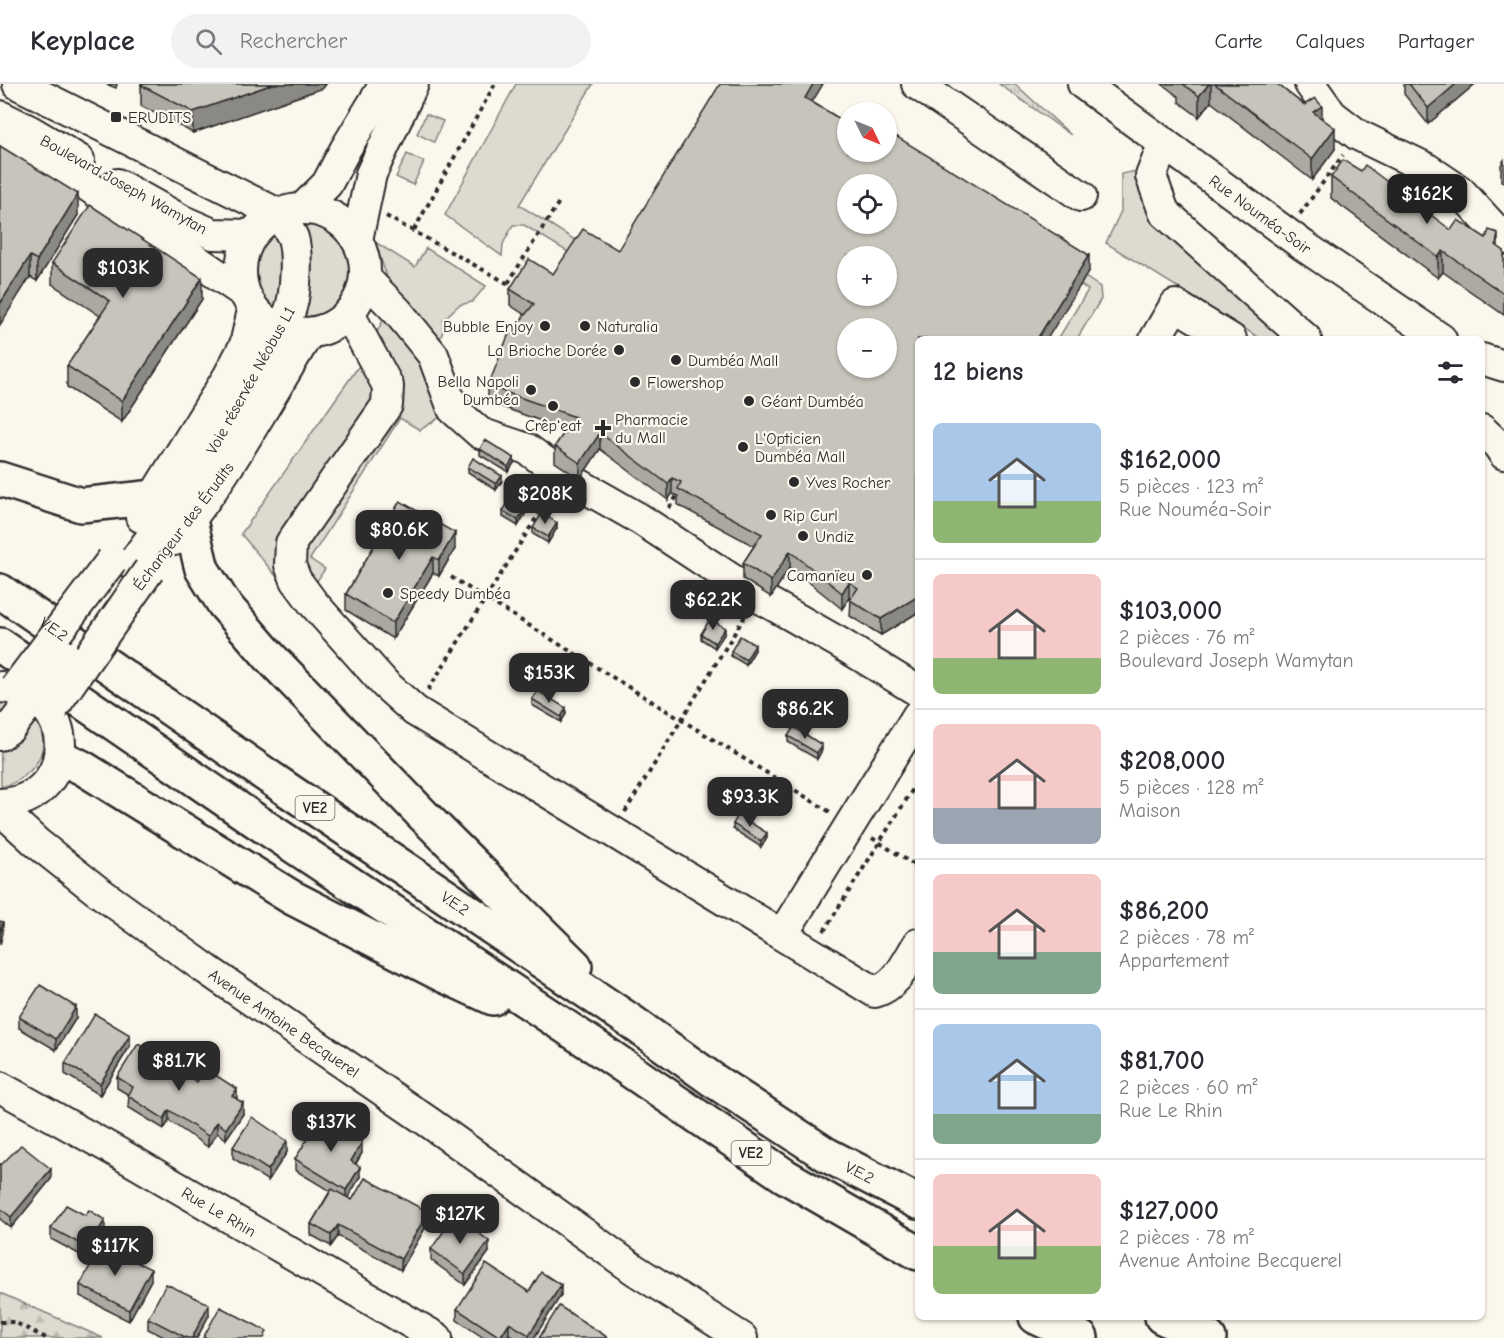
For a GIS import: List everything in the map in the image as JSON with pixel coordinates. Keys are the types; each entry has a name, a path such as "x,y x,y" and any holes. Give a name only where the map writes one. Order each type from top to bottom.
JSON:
{"highway":[{"path":"0,479 81,505 155,497"},
{"path":"190,521 201,569 224,604 270,657 423,815 632,1022"},
{"name":"V.E.2","path":"0,591 275,781 632,1022 713,1080 827,1155 915,1200"},
{"name":"VE2","path":"0,645 256,821 785,1176 915,1251"},
{"path":"60,757 83,768 291,897 443,975 590,1043"},
{"path":"1042,1320 1081,1338"},
{"path":"1169,1320 1209,1338"}],"street":[{"path":"18,84 290,212 319,211 334,217 347,227 357,240 364,258 365,278 360,297 349,314 333,326 308,334 279,330"},
{"path":"252,236 263,223 290,212 327,184 385,84"},
{"path":"357,240 371,174 413,84"},
{"path":"917,84 1081,196"},
{"name":"Rue Nouméa-Soir","path":"1083,84 1426,334"},
{"path":"1310,84 1332,115 1358,135 1426,168 1460,191 1504,239"},
{"name":"Boulevard Joseph Wamytan","path":"0,116 30,131 183,221 213,234 252,236"},
{"name":"Boulevard Joseph Wamytan","path":"0,140 85,184 248,301 265,321 279,330"},
{"path":"1164,143 1151,176 1164,212 1303,336"},
{"name":"Voie réservée Néobus L1","path":"131,565 191,483 225,429 294,302 296,280 290,212"},
{"name":"Échangeur des Érudits","path":"252,236 243,253 240,272 248,301 244,345 228,377 155,497 131,565 53,708 25,696 131,565 190,521 259,419 308,334"},
{"path":"365,278 398,312 433,355 453,409 480,433 527,449 563,475 640,519 757,596 829,636 915,689"},
{"path":"1157,336 1175,305 1226,336"},
{"path":"349,314 388,386 387,405 291,543 290,565 296,580 313,603 385,684 415,711 875,992 885,989 896,981 915,949"},
{"path":"1485,360 1504,366"},
{"path":"1485,433 1504,454"},
{"path":"0,735 10,728 25,696 60,734 60,757 54,773 43,787 30,797 13,803 0,804"},
{"path":"782,935 915,720"},
{"path":"30,797 37,843"},
{"name":"Avenue Antoine Becquerel","path":"0,809 37,843 95,889 197,962 430,1124 634,1270 742,1338"},
{"name":"Rue Le Rhin","path":"0,1088 121,1155 437,1338"}],"path":[{"path":"495,84 414,230 519,290"},
{"path":"1287,233 1358,135"},
{"path":"508,284 559,202"},
{"path":"415,711 563,475"},
{"path":"451,577 915,865"},
{"path":"613,832 757,596"},
{"path":"811,952 915,786"},
{"path":"0,1322 14,1322 46,1338"}],"green space":[{"path":"516,84 593,84 519,205 583,245 576,257 524,225 513,225 503,244 502,256 445,215"},
{"path":"999,84 1015,84 1071,135"},
{"path":"426,114 443,121 434,142 417,134"},
{"path":"407,154 424,162 413,185 396,177"},
{"path":"1141,170 1147,208 1290,336 1256,336 1106,243 1121,211 1121,174"},
{"path":"300,220 323,224 338,233 348,248 353,266 351,284 343,298 319,317 304,320 271,304 262,296 255,278 256,258 265,240 277,228"},
{"path":"375,242 415,267 426,248 486,286 472,302 459,305 443,320 443,331 433,355 453,409 420,430 400,418 310,559 325,569 311,590 281,582 241,534 363,360 394,298"},
{"path":"1085,277 1100,287 1101,299 1079,336 1060,336 1088,290 1081,285"},
{"path":"0,700 16,705 36,721 43,744 35,766 26,775 1,787"},
{"path":"0,1293 103,1338 0,1338"}],"building":[{"path":"141,84 273,84 193,112"},
{"name":"Dumbéa Mall","path":"720,84 813,84 805,98 837,117 837,162 897,162 897,137 1089,255 1039,336 915,336 915,598 881,619 850,600 858,588 849,582 842,593 790,551 771,581 743,563 762,534 678,489 681,482 672,478 668,484 600,433 580,463 555,446 575,417 488,386 508,336 534,304 510,289 529,259 553,274 583,229 618,250"},
{"path":"1183,84 1209,84 1199,96"},
{"path":"1215,84 1277,84 1304,105 1315,98 1322,106 1313,112 1335,128 1312,159"},
{"path":"1409,84 1456,84 1428,108"},
{"path":"0,146 78,194 37,260 30,256 0,304"},
{"path":"1343,160 1361,171 1365,165 1451,230 1458,220 1486,238 1489,230 1498,233 1496,245 1504,251 1504,294 1443,251 1438,257 1331,177"},
{"path":"90,205 202,278 122,401 67,366 110,301 52,263"},
{"path":"485,440 514,458 508,467 480,449"},
{"path":"473,458 502,476 496,484 468,467"},
{"path":"512,496 527,506 518,520 503,511"},
{"name":"Speedy Dumbéa","path":"400,501 455,533 439,560 433,557 393,623 346,594"},
{"path":"542,513 557,523 548,537 533,528"},
{"path":"710,619 725,628 715,643 701,634"},
{"path":"740,636 755,645 746,660 731,651"},
{"path":"538,691 566,708 561,717 532,699"},
{"path":"794,727 822,745 817,753 788,736"},
{"path":"738,815 767,833 761,841 733,824"},
{"path":"40,985 76,1007 56,1039 19,1017"},
{"path":"95,1014 130,1035 100,1084 65,1063"},
{"path":"138,1044 197,1082 206,1069 237,1089 232,1096 243,1103 226,1129 217,1122 208,1136 169,1110 164,1119 128,1096 133,1087 117,1077"},
{"path":"252,1117 287,1141 268,1170 233,1147"},
{"path":"321,1117 362,1142 351,1161 360,1167 346,1190 295,1159"},
{"path":"21,1145 51,1169 11,1217 0,1208 0,1164"},
{"path":"365,1178 428,1212 401,1259 338,1225 331,1235 311,1224 332,1189 352,1200"},
{"path":"66,1205 85,1215 89,1210 105,1220 88,1248 51,1228"},
{"path":"455,1215 489,1241 465,1274 431,1249"},
{"path":"101,1245 151,1269 129,1310 80,1285"},
{"path":"486,1264 529,1292 541,1272 561,1285 529,1335 509,1323 500,1337 457,1309"},
{"path":"166,1284 209,1304 192,1338 187,1338 148,1318"},
{"path":"559,1306 607,1337 607,1338 539,1338"},
{"path":"220,1307 267,1331 264,1338 203,1338"}],"place":[{"name":"ERUDITS","path":"116,117"},
{"name":"Bubble Enjoy","path":"545,326"},
{"name":"Naturalia","path":"585,326"},
{"name":"La Brioche Dorée","path":"619,350"},
{"name":"Dumbéa Mall","path":"676,360"},
{"name":"Flowershop","path":"635,382"},
{"name":"Bella Napoli Dumbéa","path":"531,390"},
{"name":"Géant Dumbéa","path":"749,401"},
{"name":"Crêp'eat","path":"553,406"},
{"name":"Pharmacie du Mall","path":"603,428"},
{"name":"L'Opticien Dumbéa Mall","path":"743,447"},
{"name":"Yves Rocher","path":"794,482"},
{"name":"Rip Curl","path":"771,515"},
{"name":"Undiz","path":"803,536"},
{"name":"Camanïeu","path":"867,575"},
{"name":"Speedy Dumbéa","path":"388,593"}]}
